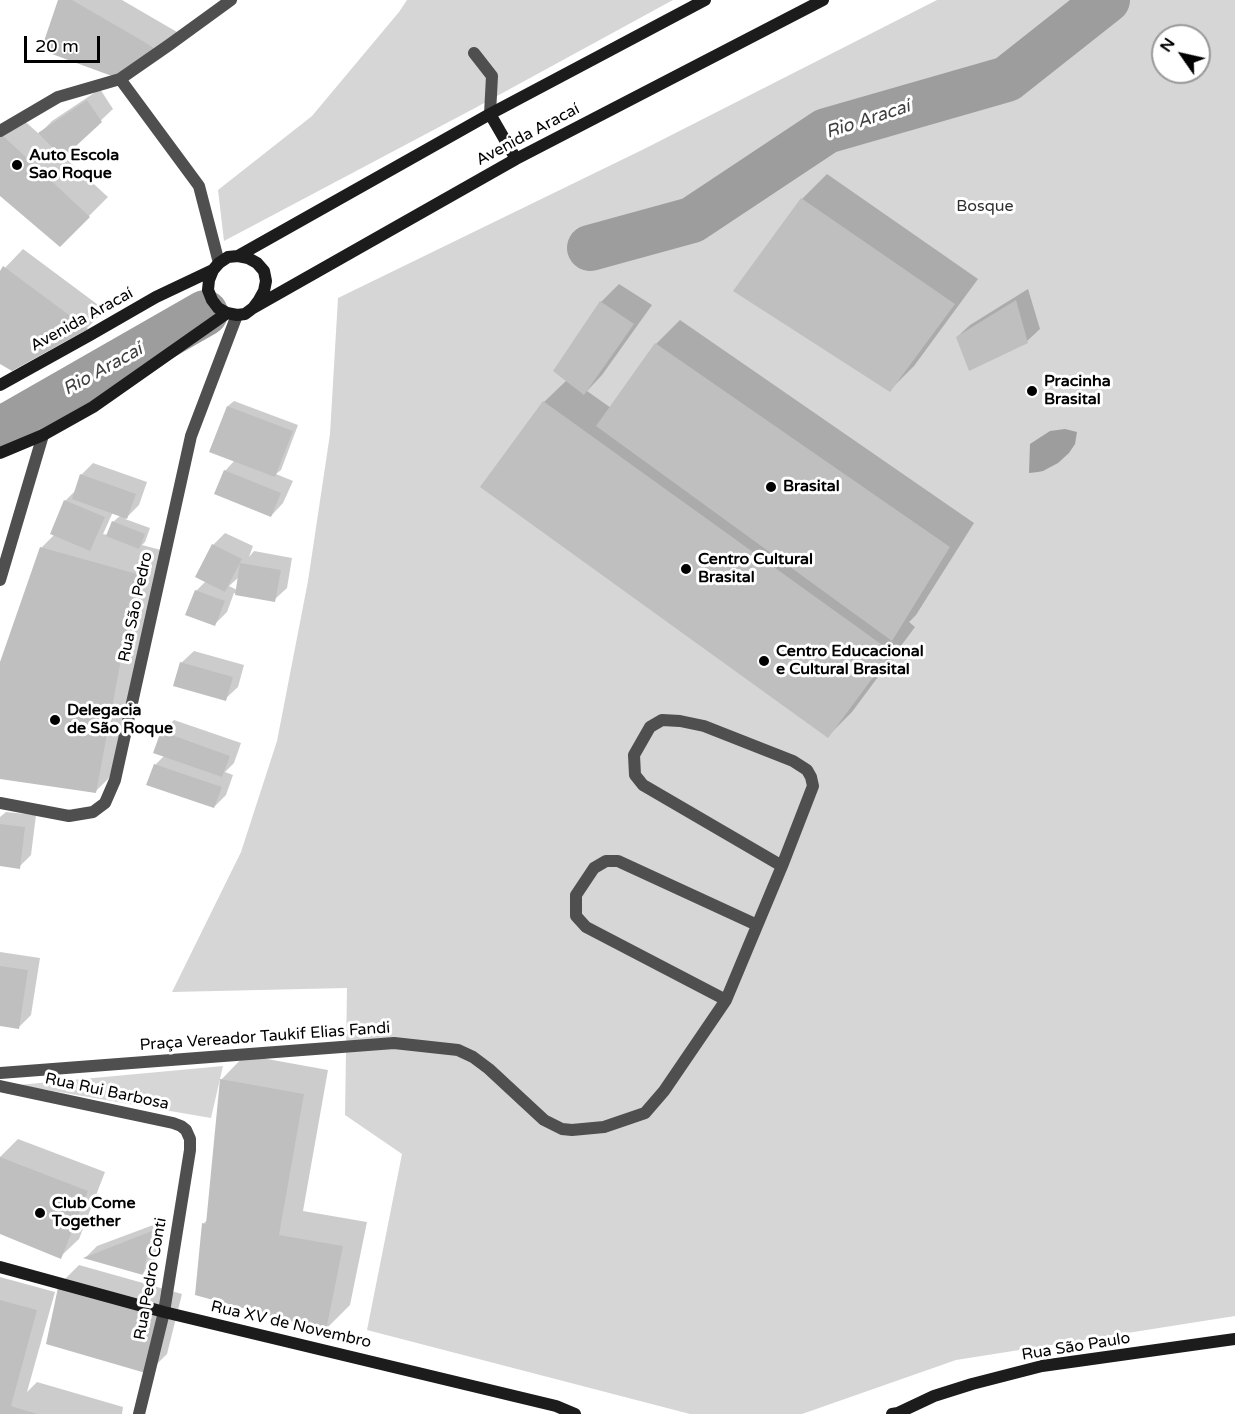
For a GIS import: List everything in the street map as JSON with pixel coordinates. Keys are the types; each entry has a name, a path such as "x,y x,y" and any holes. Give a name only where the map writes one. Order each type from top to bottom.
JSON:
{"main road":[{"path":"238,256 490,114 705,0"},
{"name":"Avenida Aracaí","path":"253,308 516,159 822,0"},
{"path":"490,114 516,159"},
{"path":"238,256 257,263 264,271 266,281 260,300 245,314 232,314 218,308 208,290 208,280 216,266 228,257 238,256"},
{"name":"Avenida Aracaí","path":"0,385 156,297 216,266"},
{"path":"0,453 43,435 93,407 232,314"},
{"name":"Rua XV de Novembro","path":"0,1267 164,1312 575,1414"},
{"name":"Rua São Paulo","path":"895,1414 934,1396 1042,1366 1235,1339"}],"street":[{"path":"0,131 58,97 120,79 231,0"},
{"path":"474,53 492,76 490,114"},
{"path":"120,79 199,186 216,266"},
{"name":"Rua São Pedro","path":"0,803 69,816 93,812 105,802 115,780 191,436 232,314"},
{"path":"0,580 43,435"},
{"path":"757,925 618,861 606,861 594,868 576,895 576,916 586,927 726,1000 782,866 813,786 807,770 793,761 704,726 662,720 650,727 634,755 635,775 643,785 782,866"},
{"name":"Praça Vereador Taukif Elias Fandi","path":"0,1073 394,1043 458,1050 473,1057 544,1120 562,1129 604,1127 645,1113 664,1091 726,1000"},
{"name":"Rua Rui Barbosa","path":"0,1086 173,1123 186,1130 190,1139 190,1149"},
{"name":"Rua Pedro Conti","path":"139,1414 164,1312 190,1149"}],"green space":[{"path":"407,0 673,0 224,241 218,190 312,116"},
{"name":"Centro Educacional e Cultural Brasital","path":"937,0 1235,0 1235,1316 956,1360 802,1414 690,1414 367,1330 402,1154 345,1115 347,988 172,992 241,852 277,741 308,581 330,434 338,298 644,149"},
{"path":"223,1066 211,1118 18,1085"}],"shaded area":[{"path":"1065,429 1077,432 1075,444 1069,453 1058,463 1043,471 1029,473 1030,444 1050,431"}],"building":[{"path":"58,0 72,0 160,51 120,79 41,50"},
{"path":"87,100 102,122 63,158 38,133"},
{"name":"Auto Escola Sao Roque","path":"0,133 90,217 60,247 0,196"},
{"path":"801,198 955,304 890,392 733,291"},
{"path":"3,266 88,329 12,371 0,364 0,271"},
{"path":"1016,300 1028,343 969,371 956,337"},
{"path":"600,301 634,324 584,395 553,371"},
{"name":"Brasital","path":"655,343 950,547 892,641 596,426"},
{"name":"Centro Cultural Brasital","path":"543,401 892,652 828,738 480,487"},
{"path":"227,406 293,431 275,477 209,452"},
{"path":"224,470 281,493 271,517 214,494"},
{"path":"80,474 136,494 127,519 72,499"},
{"path":"64,500 105,517 90,551 50,534"},
{"path":"112,521 145,534 139,549 106,536"},
{"path":"212,544 242,559 225,592 195,577"},
{"name":"Delegacia de São Roque","path":"40,547 137,574 96,793 0,779 0,662"},
{"path":"240,563 281,570 275,602 235,595"},
{"path":"195,590 225,601 215,626 185,615"},
{"path":"180,662 233,677 226,701 173,686"},
{"path":"161,731 230,756 222,777 153,753"},
{"path":"154,764 222,787 214,808 146,785"},
{"path":"0,824 25,827 20,869 0,866"},
{"path":"0,966 28,970 19,1029 0,1026"},
{"path":"220,1079 304,1094 279,1235 343,1246 326,1331 195,1295 202,1223 206,1224"},
{"name":"Club Come Together","path":"0,1157 88,1191 61,1259 0,1234"},
{"path":"152,1231 143,1275 83,1258"},
{"path":"59,1283 164,1312 149,1374 46,1344"},
{"path":"0,1300 37,1310 11,1406 37,1414 0,1414"}],"waterway":[{"name":"Rio Aracaí","path":"590,248 692,220 826,131 1007,79 1107,0"},
{"name":"Rio Aracaí","path":"0,428 11,424 205,313"}],"place":[{"name":"Auto Escola Sao Roque","path":"17,165"},
{"name":"Pracinha Brasital","path":"1032,391"},
{"name":"Brasital","path":"771,487"},
{"name":"Centro Cultural Brasital","path":"686,569"},
{"name":"Centro Educacional e Cultural Brasital","path":"764,661"},
{"name":"Delegacia de São Roque","path":"55,720"},
{"name":"Club Come Together","path":"40,1213"}],"park label":[{"name":"Bosque","path":"985,207"}]}
